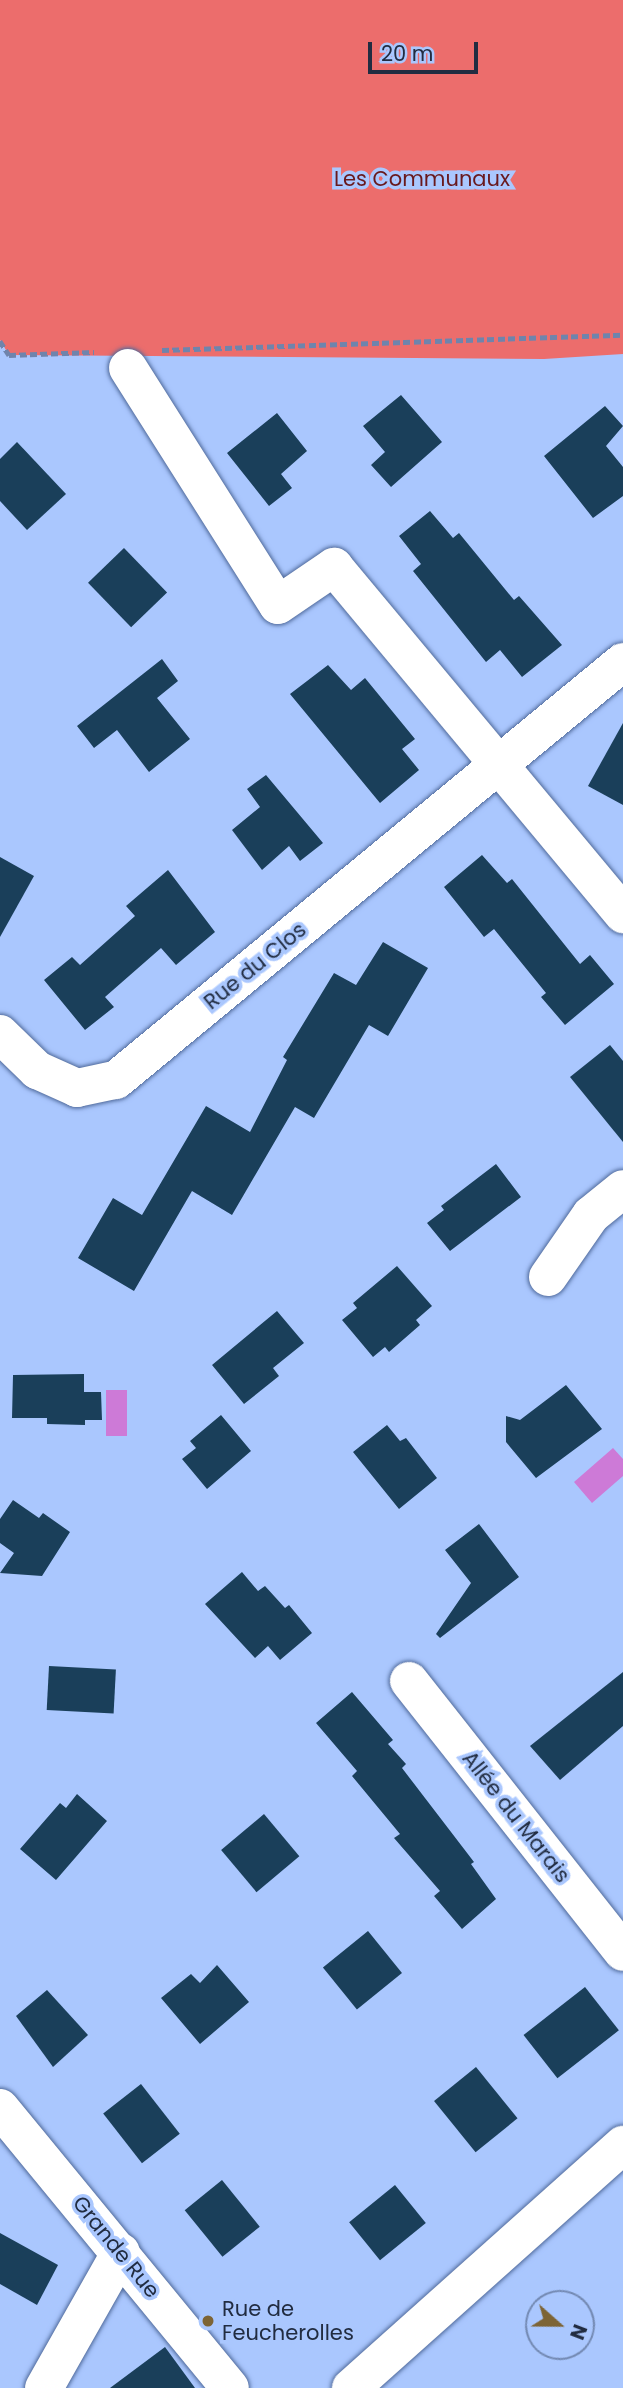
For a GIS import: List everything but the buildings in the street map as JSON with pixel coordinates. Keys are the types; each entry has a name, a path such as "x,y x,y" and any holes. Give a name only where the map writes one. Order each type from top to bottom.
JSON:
{"street":[{"path":"128,357 278,605 334,567 623,914"},
{"name":"Rue du Clos","path":"0,1034 37,1070 76,1088 116,1080 499,767 623,662"},
{"path":"548,1278 591,1215 623,1189"},
{"name":"Allée du Marais","path":"409,1681 623,1952"},
{"name":"Grande Rue","path":"0,2108 230,2388"},
{"path":"351,2388 623,2145"},
{"path":"44,2388 121,2252"}],"path":[{"path":"0,341 9,355 128,357 623,335"}],"green space":[{"name":"Les Communaux","path":"0,0 623,0 623,354 544,359 9,355 0,340"}],"shaded area":[{"path":"106,1390 127,1390 127,1436 106,1436"},
{"path":"613,1448 623,1459 623,1476 592,1503 574,1482"}],"place":[{"name":"Rue de Feucherolles","path":"208,2321"}]}
